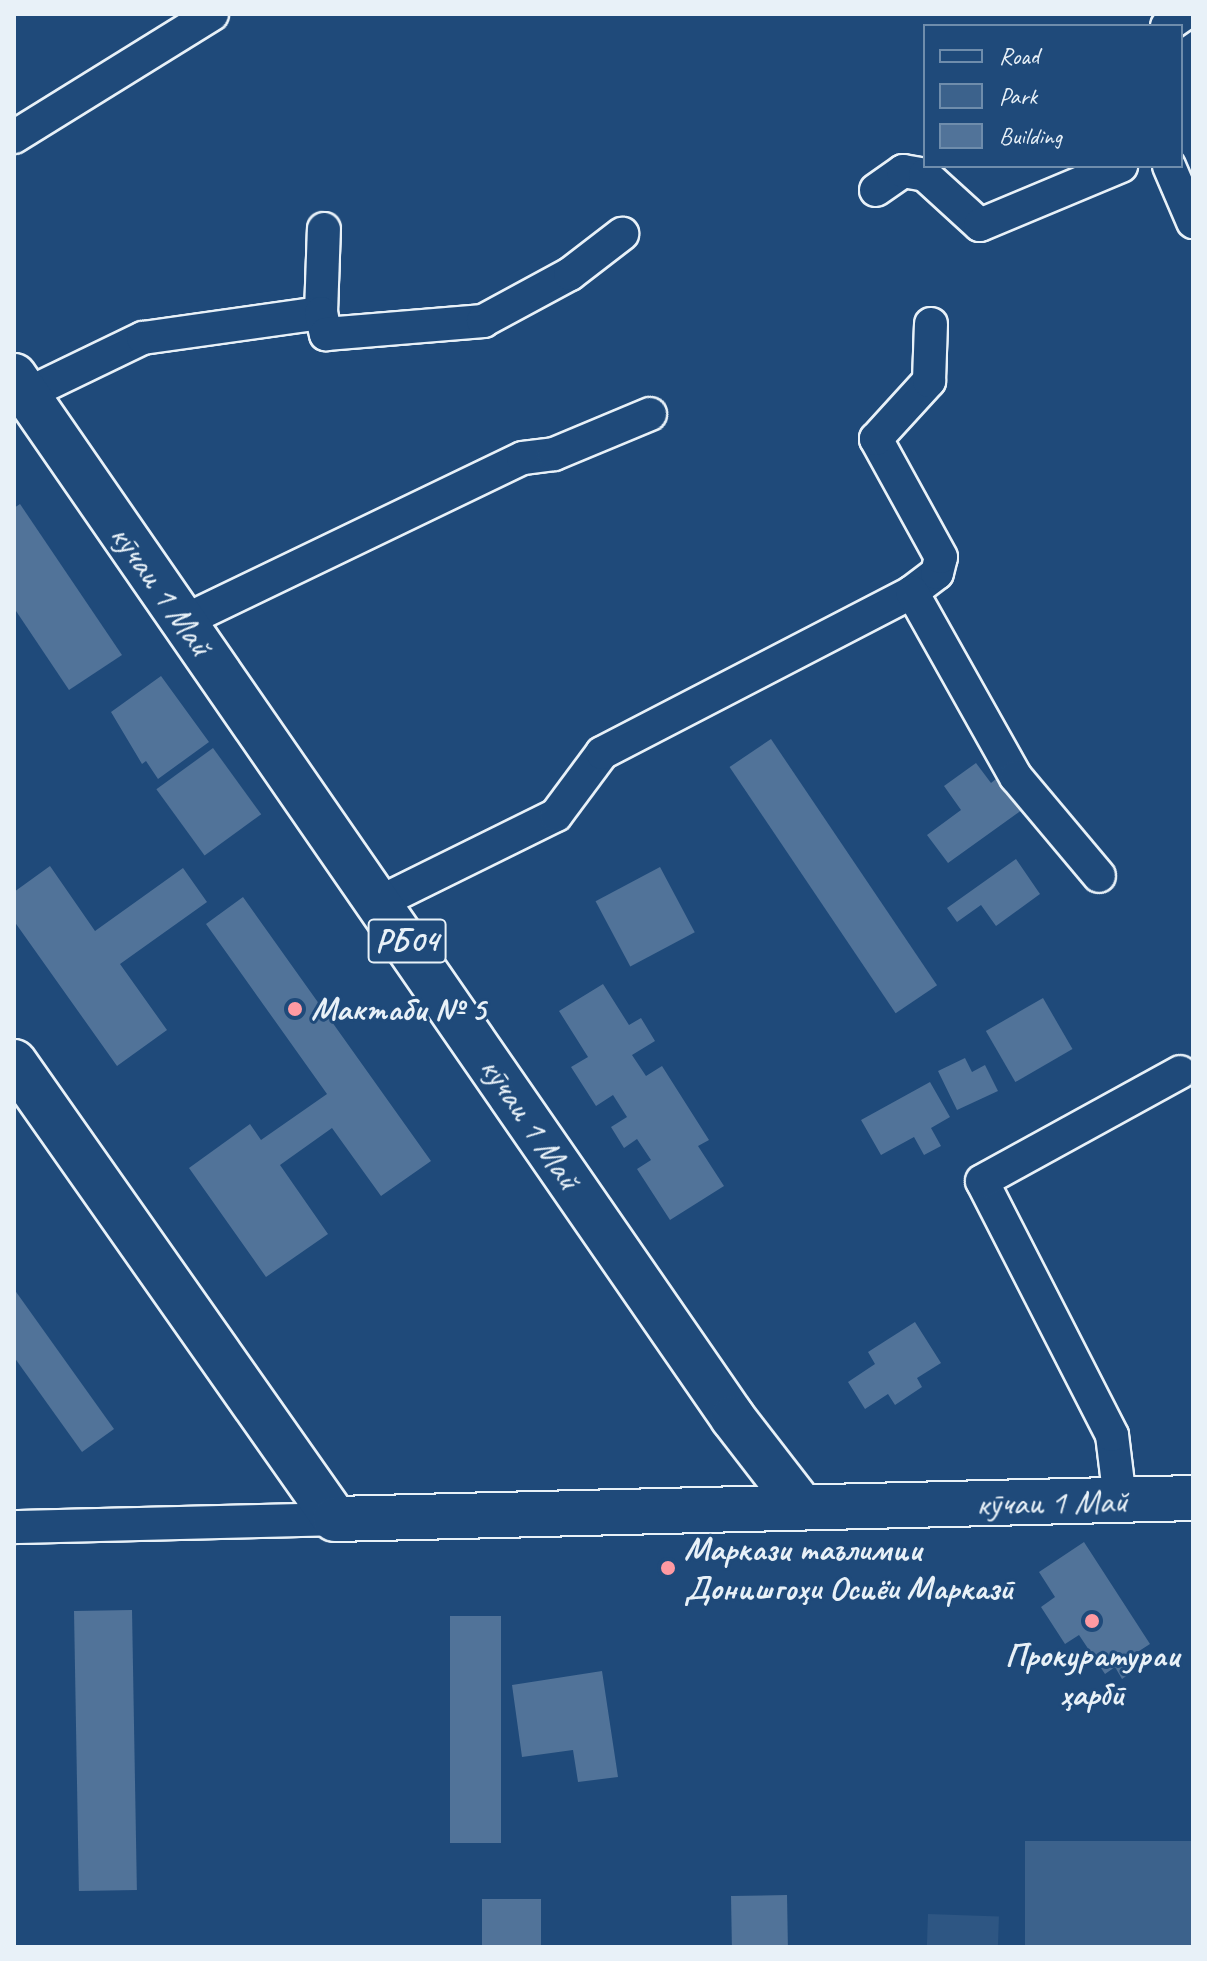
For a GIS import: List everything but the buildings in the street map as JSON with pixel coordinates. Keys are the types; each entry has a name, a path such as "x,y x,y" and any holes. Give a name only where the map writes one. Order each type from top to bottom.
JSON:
{"main road":[{"name":"кӯчаи 1 Май","path":"20,385 380,902 733,1418 801,1506 1193,1498"},
{"path":"14,1062 335,1519 801,1506"}],"street":[{"path":"14,137 191,19"},
{"path":"876,190 903,171 925,175 980,225 1116,168"},
{"path":"1170,168 1193,222"},
{"path":"324,229 321,313 326,334 483,321 570,274 622,234"},
{"path":"20,385 143,338 321,313"},
{"path":"380,902 556,815 602,753 912,592 937,573 941,557 876,439 929,381 931,324"},
{"path":"184,621 523,458 554,454 650,414"},
{"path":"912,592 1016,777 1099,876"},
{"path":"1120,1500 1112,1435 982,1181 1180,1072"},
{"path":"14,1527 335,1519"}],"shaded area":[{"path":"928,1914 999,1916 998,1947 927,1947"}],"green space":[{"path":"1025,1841 1193,1841 1193,1947 1025,1947"}],"place":[{"name":"Мактаби № 5","path":"295,1009"},
{"name":"Маркази таълимии Донишгоҳи Осиёи Марказӣ","path":"668,1568"},
{"name":"Прокуратураи ҳарбӣ","path":"1092,1621"}]}
